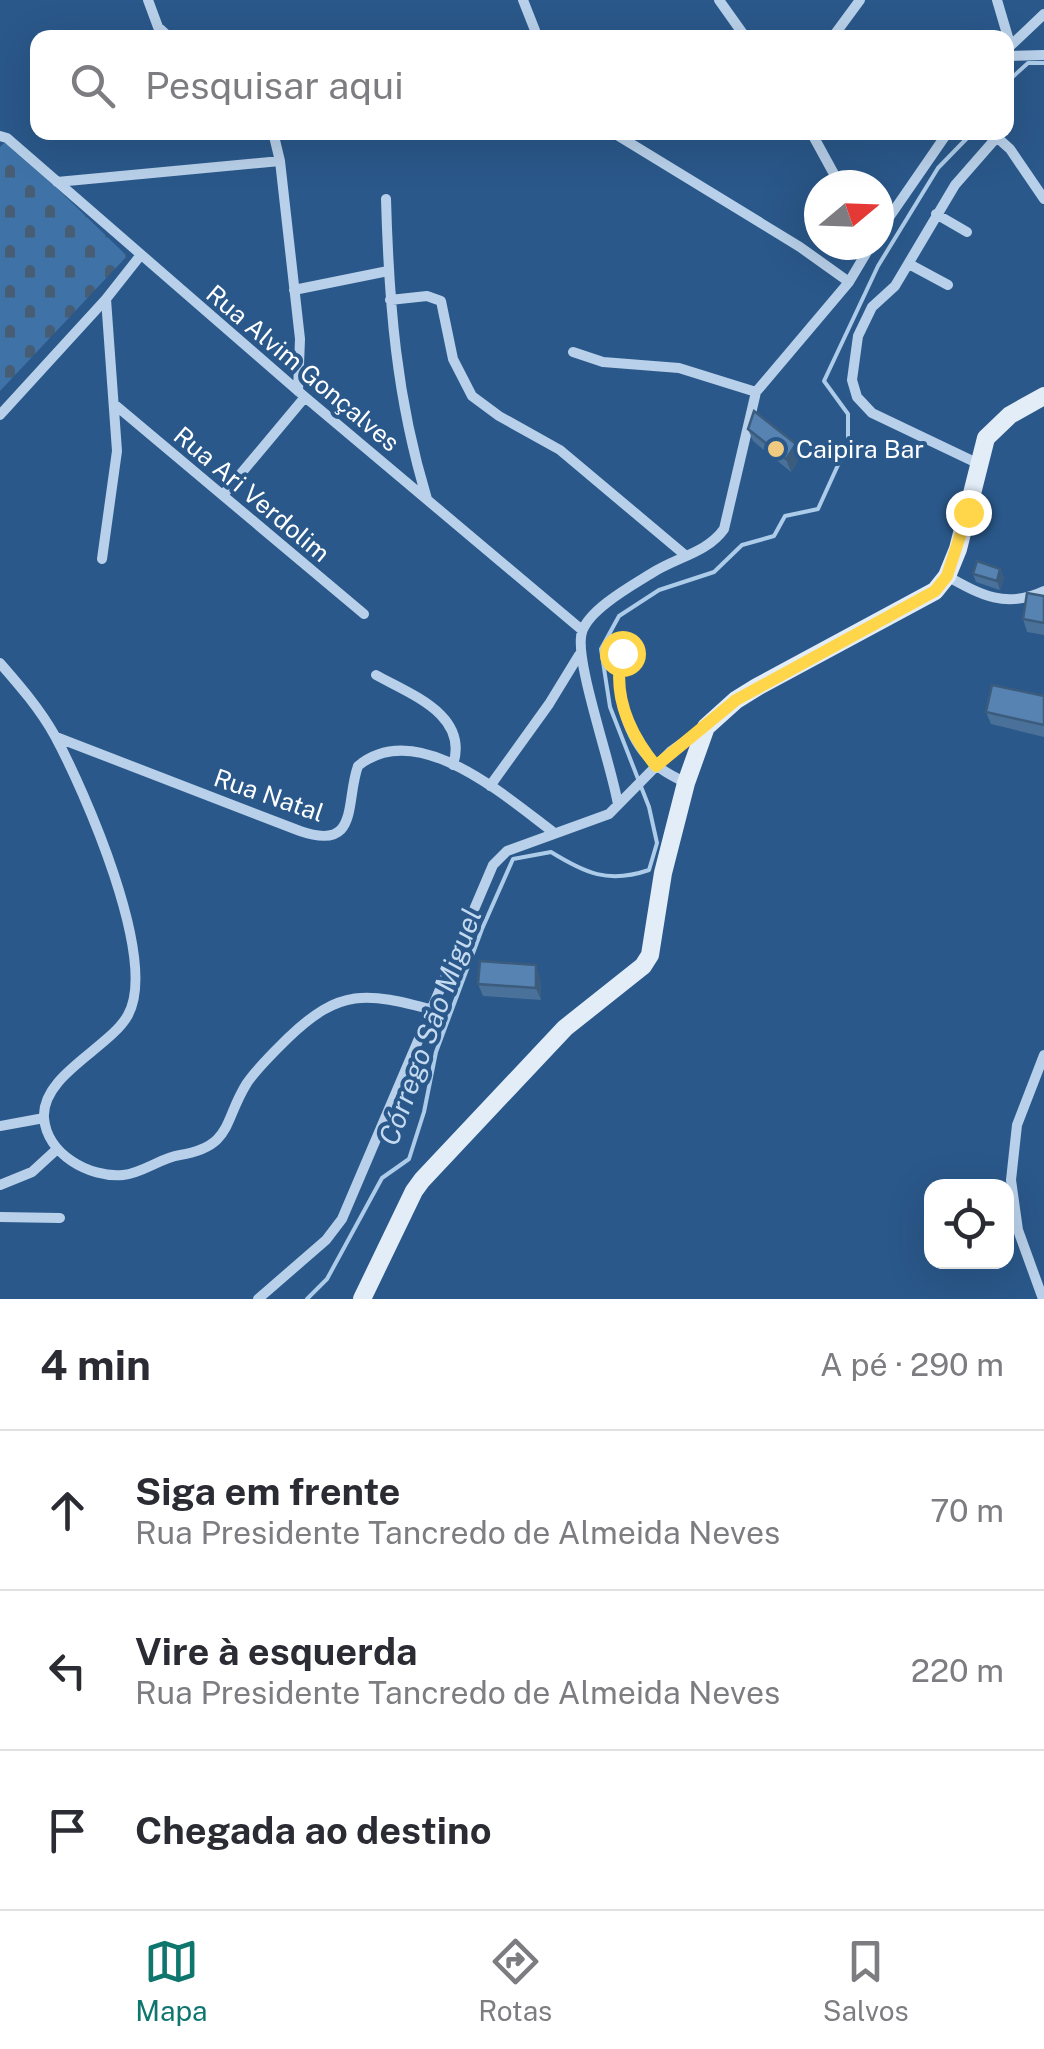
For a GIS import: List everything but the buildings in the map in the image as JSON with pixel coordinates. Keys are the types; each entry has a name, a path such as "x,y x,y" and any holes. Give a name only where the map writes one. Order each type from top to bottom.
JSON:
{"main road":[{"path":"362,1299 422,1180 566,1028 643,966 650,955 663,873 706,726 758,687 935,591 947,576 958,550 986,438 995,426 1044,396"}],"street":[{"path":"148,0 160,30"},
{"path":"523,0 535,30"},
{"path":"719,0 740,30"},
{"path":"838,30 860,0"},
{"path":"997,0 1004,30"},
{"path":"1014,44 1044,14"},
{"path":"1014,51 1044,55"},
{"name":"Rua Alvim Gonçalves","path":"0,136 7,138 301,394 582,630"},
{"path":"223,495 301,394 294,290 275,140"},
{"path":"625,140 849,282"},
{"path":"815,140 832,170"},
{"path":"894,210 942,140"},
{"path":"978,464 872,413 857,397 852,380 858,336 872,307 895,286 936,214 990,140"},
{"path":"999,140 1044,199"},
{"path":"57,182 280,161"},
{"path":"386,199 390,300 406,428 427,499"},
{"path":"936,214 967,232"},
{"path":"0,415 140,256"},
{"path":"622,802 580,654 582,630 614,597 715,542 724,529 756,392 849,282 862,260"},
{"path":"909,264 948,285"},
{"path":"294,290 388,271"},
{"path":"390,300 427,296 440,300 453,358 472,396 560,450 685,556"},
{"path":"102,559 116,473 106,299"},
{"path":"574,352 603,362 680,368 756,392"},
{"name":"Rua Ari Verdolim","path":"114,404 364,614"},
{"path":"947,576 998,599 1020,600 1044,591"},
{"path":"622,653 618,672 624,710 634,734 654,768 686,784"},
{"path":"490,786 580,654"},
{"path":"0,663 55,736 109,861 129,923 136,979 129,1014 63,1077 45,1106 44,1118 56,1150 84,1166 124,1175 169,1157 202,1151 218,1140 247,1084 325,1006 378,997 433,1010"},
{"path":"376,675 444,716 457,738 453,765"},
{"path":"258,1299 326,1240 342,1220 494,865 507,852 553,832 598,820 622,802 672,750 706,726"},
{"name":"Rua Natal","path":"55,736 316,836 339,832 347,822 358,766 398,748 412,749 453,765 490,786 553,832"},
{"path":"1043,1299 1018,1230 1011,1180 1017,1125 1044,1055"},
{"path":"0,1126 44,1118"},
{"path":"0,1185 32,1172 56,1150"},
{"path":"0,1217 60,1218"}],"green space":[{"path":"7,140 127,256 0,391 0,147"}],"waterway":[{"name":"Córrego São Miguel","path":"1014,76 1028,63 1044,63"},
{"name":"Córrego São Miguel","path":"307,1299 327,1279 382,1178 409,1159 424,1112 436,1052 513,859 551,852 597,874 621,876 649,870 657,843 649,807 610,707 601,649 619,616 659,590 714,572 742,545 774,536 785,516 818,509 848,443 848,414 824,381 878,266 938,168 965,140"}],"place":[{"name":"Caipira Bar","path":"776,449"}],"route":[{"path":"622,653 618,672 624,710 634,734 656,766 736,700 935,591 947,576 958,550 968,512"}]}
